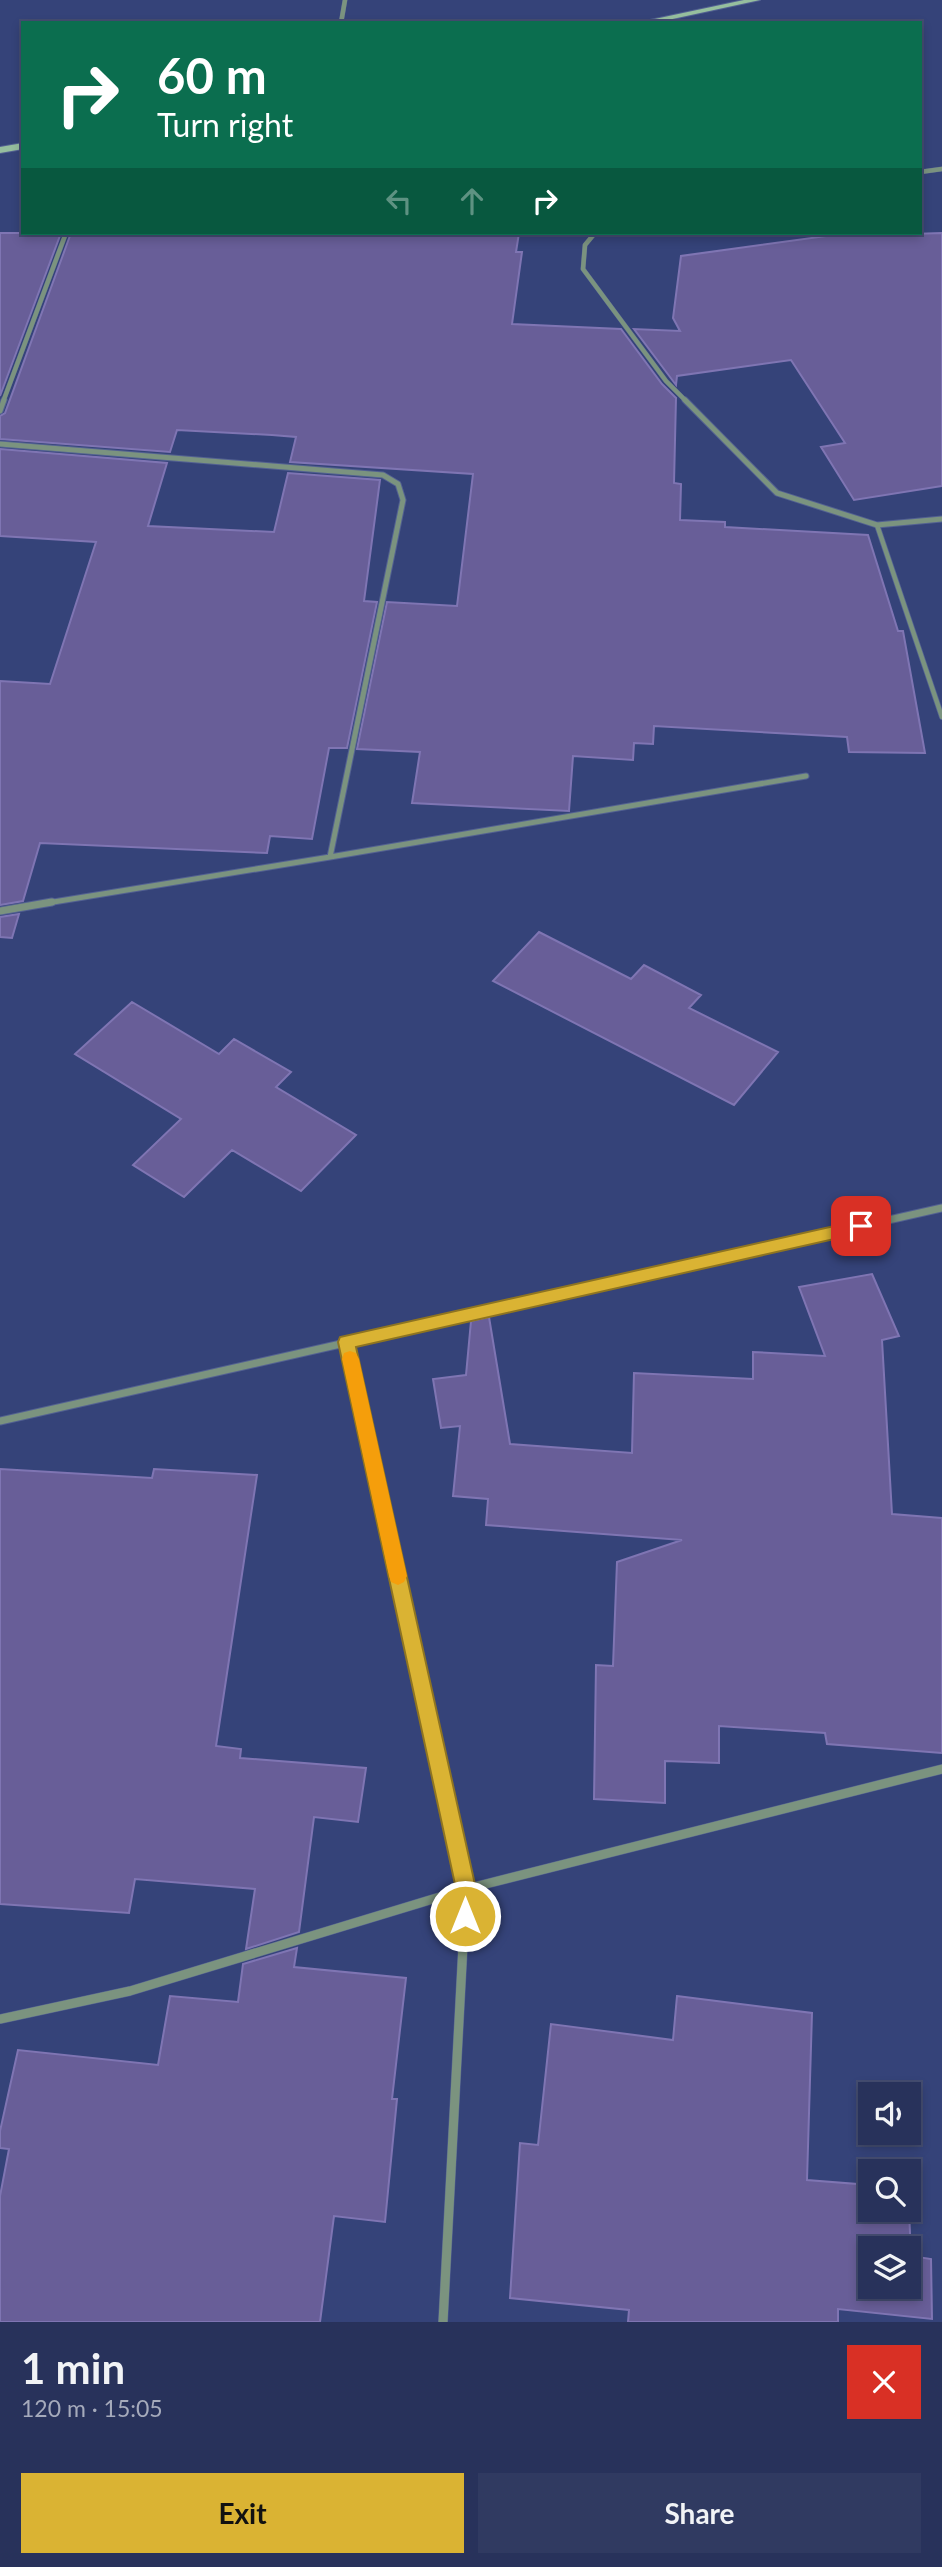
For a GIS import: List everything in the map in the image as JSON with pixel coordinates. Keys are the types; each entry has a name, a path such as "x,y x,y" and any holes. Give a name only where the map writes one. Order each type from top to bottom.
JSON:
{"main road":[{"path":"650,21 756,0"},
{"path":"0,150 21,146"}],"street":[{"path":"341,21 345,0"},
{"path":"922,172 942,169"},
{"path":"0,411 65,235"},
{"path":"593,235 585,245 583,269 666,381 777,493 877,525 942,519"},
{"path":"0,444 383,475 394,479 401,486 402,500 330,857"},
{"path":"0,911 806,776"},
{"path":"0,1421 942,1208"},
{"path":"346,1342 466,1889 443,2322"},
{"path":"0,2019 130,1991 466,1889 942,1769"}],"lane":[{"path":"877,525 942,717"}],"building":[{"path":"0,233 60,235 0,396"},
{"path":"942,233 942,486 854,500 821,447 845,443 791,360 677,376 676,385 634,329 680,331 673,318 681,256 833,235"},
{"path":"70,235 519,235 516,252 522,252 512,324 621,329 662,384 676,398 674,483 681,484 680,520 725,522 725,527 868,535 898,631 903,631 925,753 849,752 847,737 654,726 653,744 634,743 633,760 573,756 569,811 412,803 420,752 357,749 387,602 457,606 473,474 290,462 296,437 272,435 177,430 170,452 0,439 0,416 5,413"},
{"path":"0,449 167,463 148,526 274,532 288,473 380,480 364,601 377,602 347,748 329,748 312,839 270,836 267,853 40,843 23,901 0,905 0,681 50,684 96,542 0,536"},
{"path":"19,914 12,938 0,937 0,917"},
{"path":"539,932 631,979 644,965 701,995 689,1008 778,1052 734,1105 493,981"},
{"path":"132,1002 219,1054 234,1039 291,1072 276,1087 356,1135 301,1191 232,1150 184,1197 133,1165 181,1119 75,1054"},
{"path":"872,1274 899,1336 882,1340 892,1514 942,1518 942,1753 827,1744 825,1733 719,1726 719,1763 665,1761 665,1803 594,1799 596,1665 613,1666 617,1562 682,1540 486,1525 488,1499 453,1496 460,1426 441,1428 433,1379 466,1375 471,1321 489,1317 510,1444 632,1453 634,1373 753,1379 753,1352 825,1356 799,1287"},
{"path":"0,1469 152,1478 154,1469 257,1475 216,1746 241,1749 240,1758 366,1768 358,1822 314,1817 299,1932 246,1949 255,1889 135,1879 129,1913 0,1904"},
{"path":"297,1948 294,1967 406,1978 392,2099 397,2099 385,2222 334,2216 320,2322 0,2322 0,2196 9,2149 0,2148 0,2131 18,2050 158,2065 170,1996 238,2002 243,1964"},
{"path":"677,1996 812,2013 807,2180 858,2184 858,2222 910,2222 910,2236 858,2236 858,2299 921,2299 921,2258 931,2259 932,2319 838,2309 838,2322 628,2322 629,2310 510,2298 520,2143 538,2145 551,2024 673,2040"}],"slow traffic":[{"path":"350,1359 398,1576"}],"route":[{"path":"465,1916 466,1889 346,1342 861,1226"}]}
